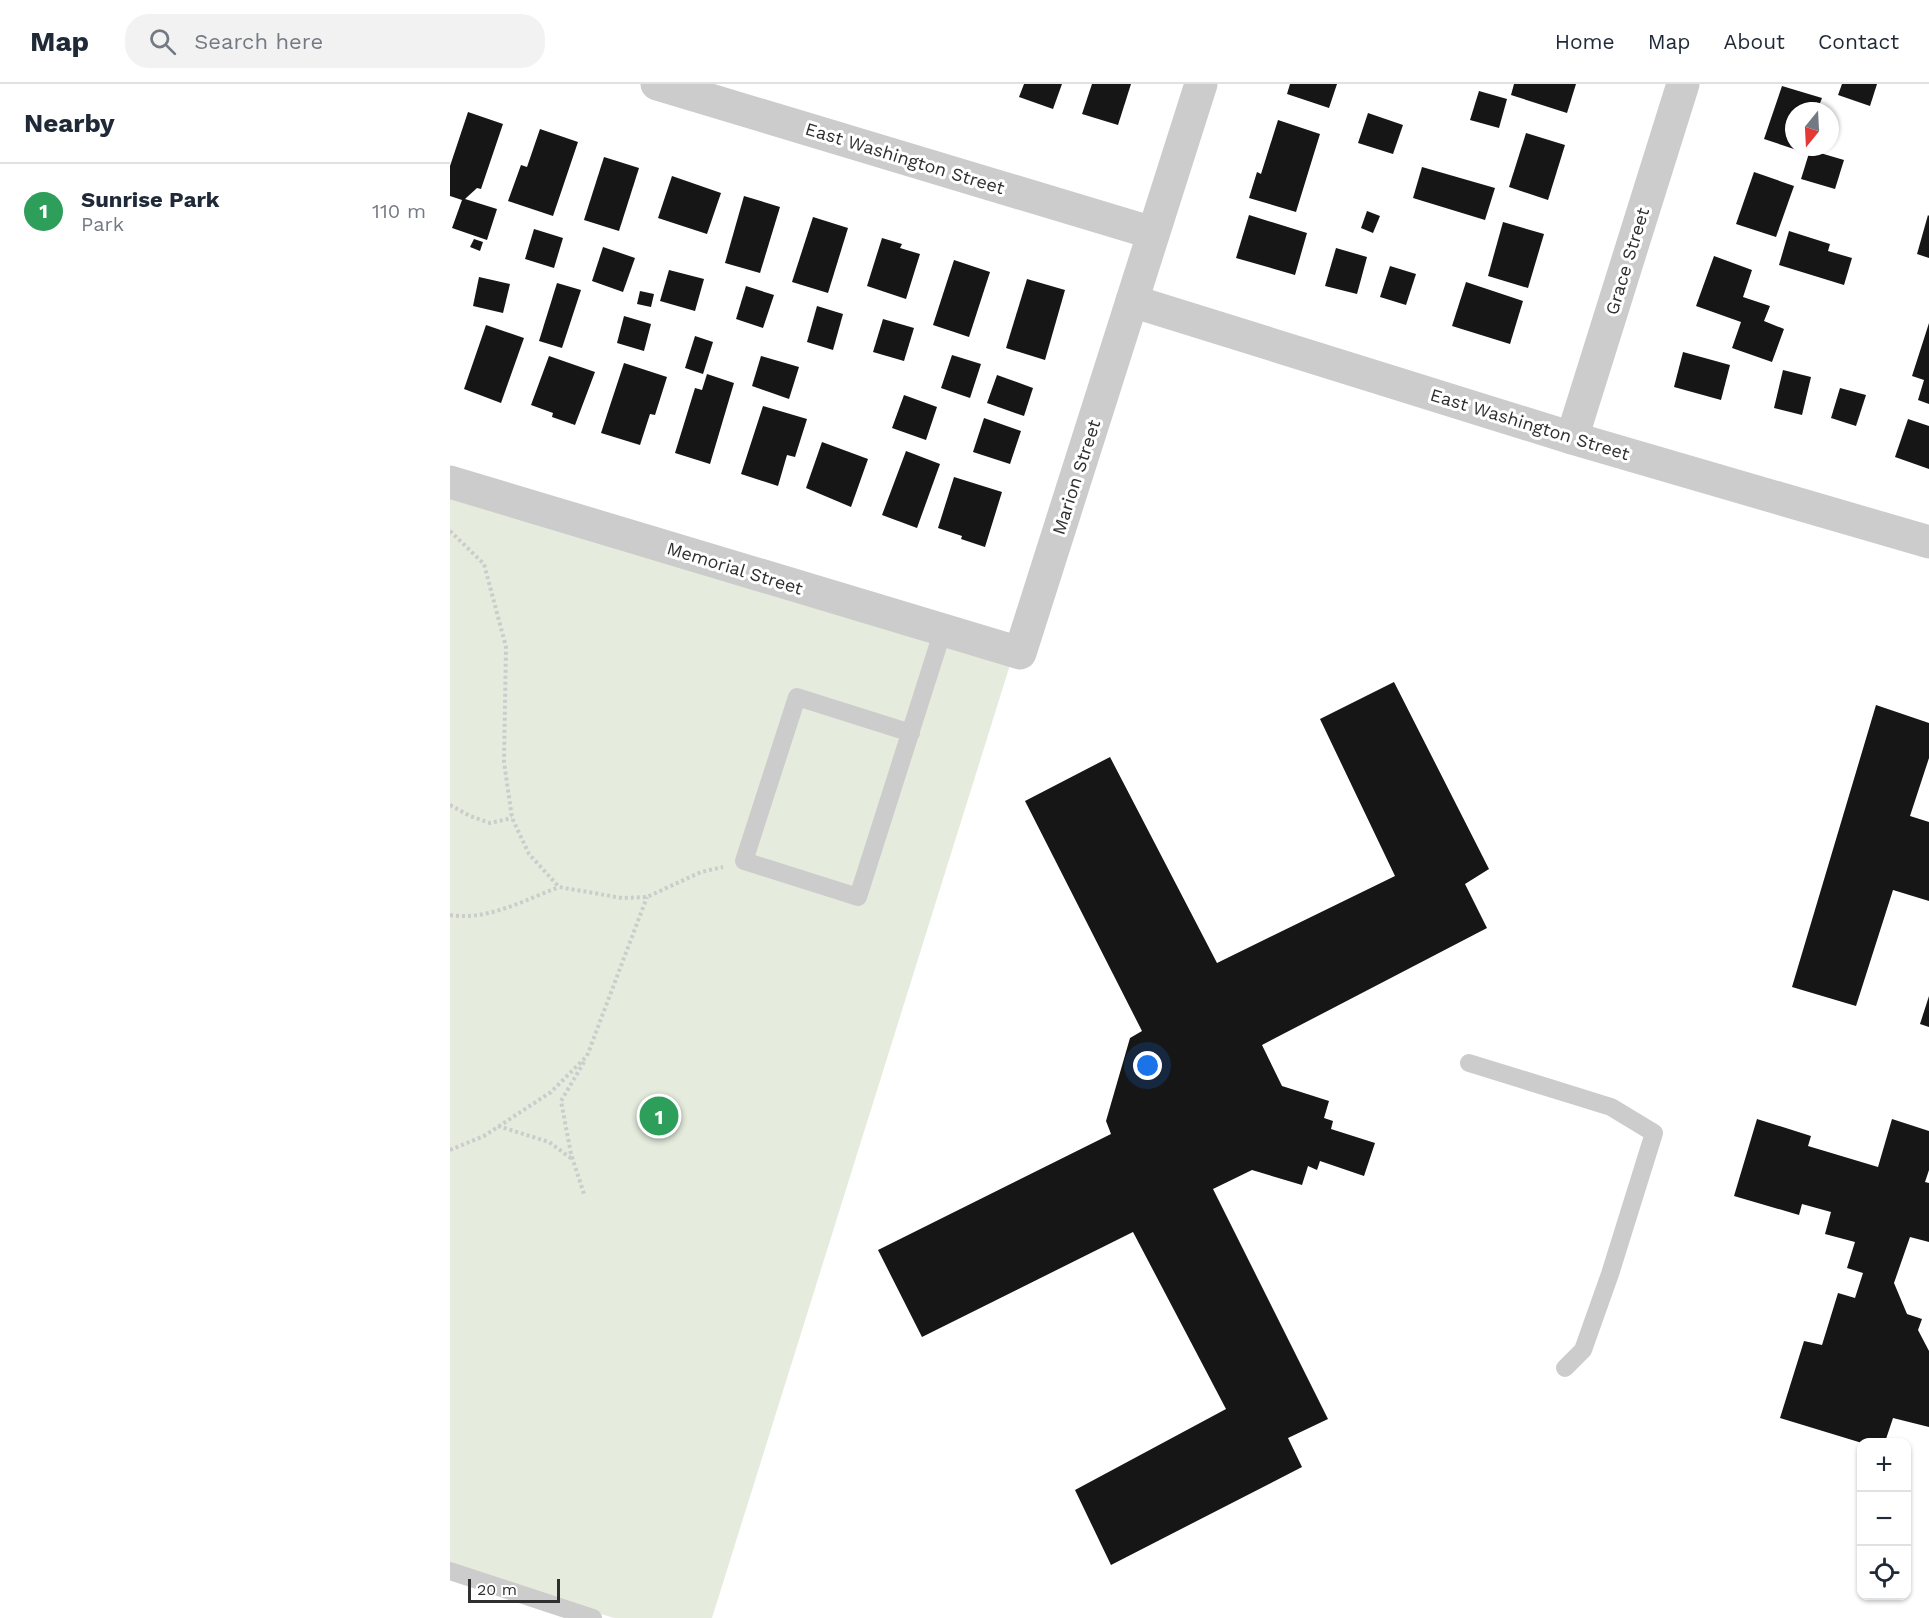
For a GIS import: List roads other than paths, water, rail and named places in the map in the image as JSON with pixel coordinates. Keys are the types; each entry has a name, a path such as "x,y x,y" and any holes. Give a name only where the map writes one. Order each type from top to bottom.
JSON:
{"street":[{"name":"East Washington Street","path":"657,84 1153,233"},
{"path":"1153,233 1201,84"},
{"name":"Grace Street","path":"1572,438 1683,84"},
{"name":"Marion Street","path":"1020,653 1153,233"},
{"name":"East Washington Street","path":"1132,301 1572,438 1929,542"},
{"name":"Memorial Street","path":"450,482 1020,653"}],"lane":[{"path":"910,733 797,697 744,861 858,897 943,630"},
{"path":"1469,1063 1611,1107 1654,1133 1610,1274 1583,1350 1565,1368"},
{"path":"450,1571 593,1618"}],"place":[{"name":"Sunrise Park","path":"659,1116"}]}
